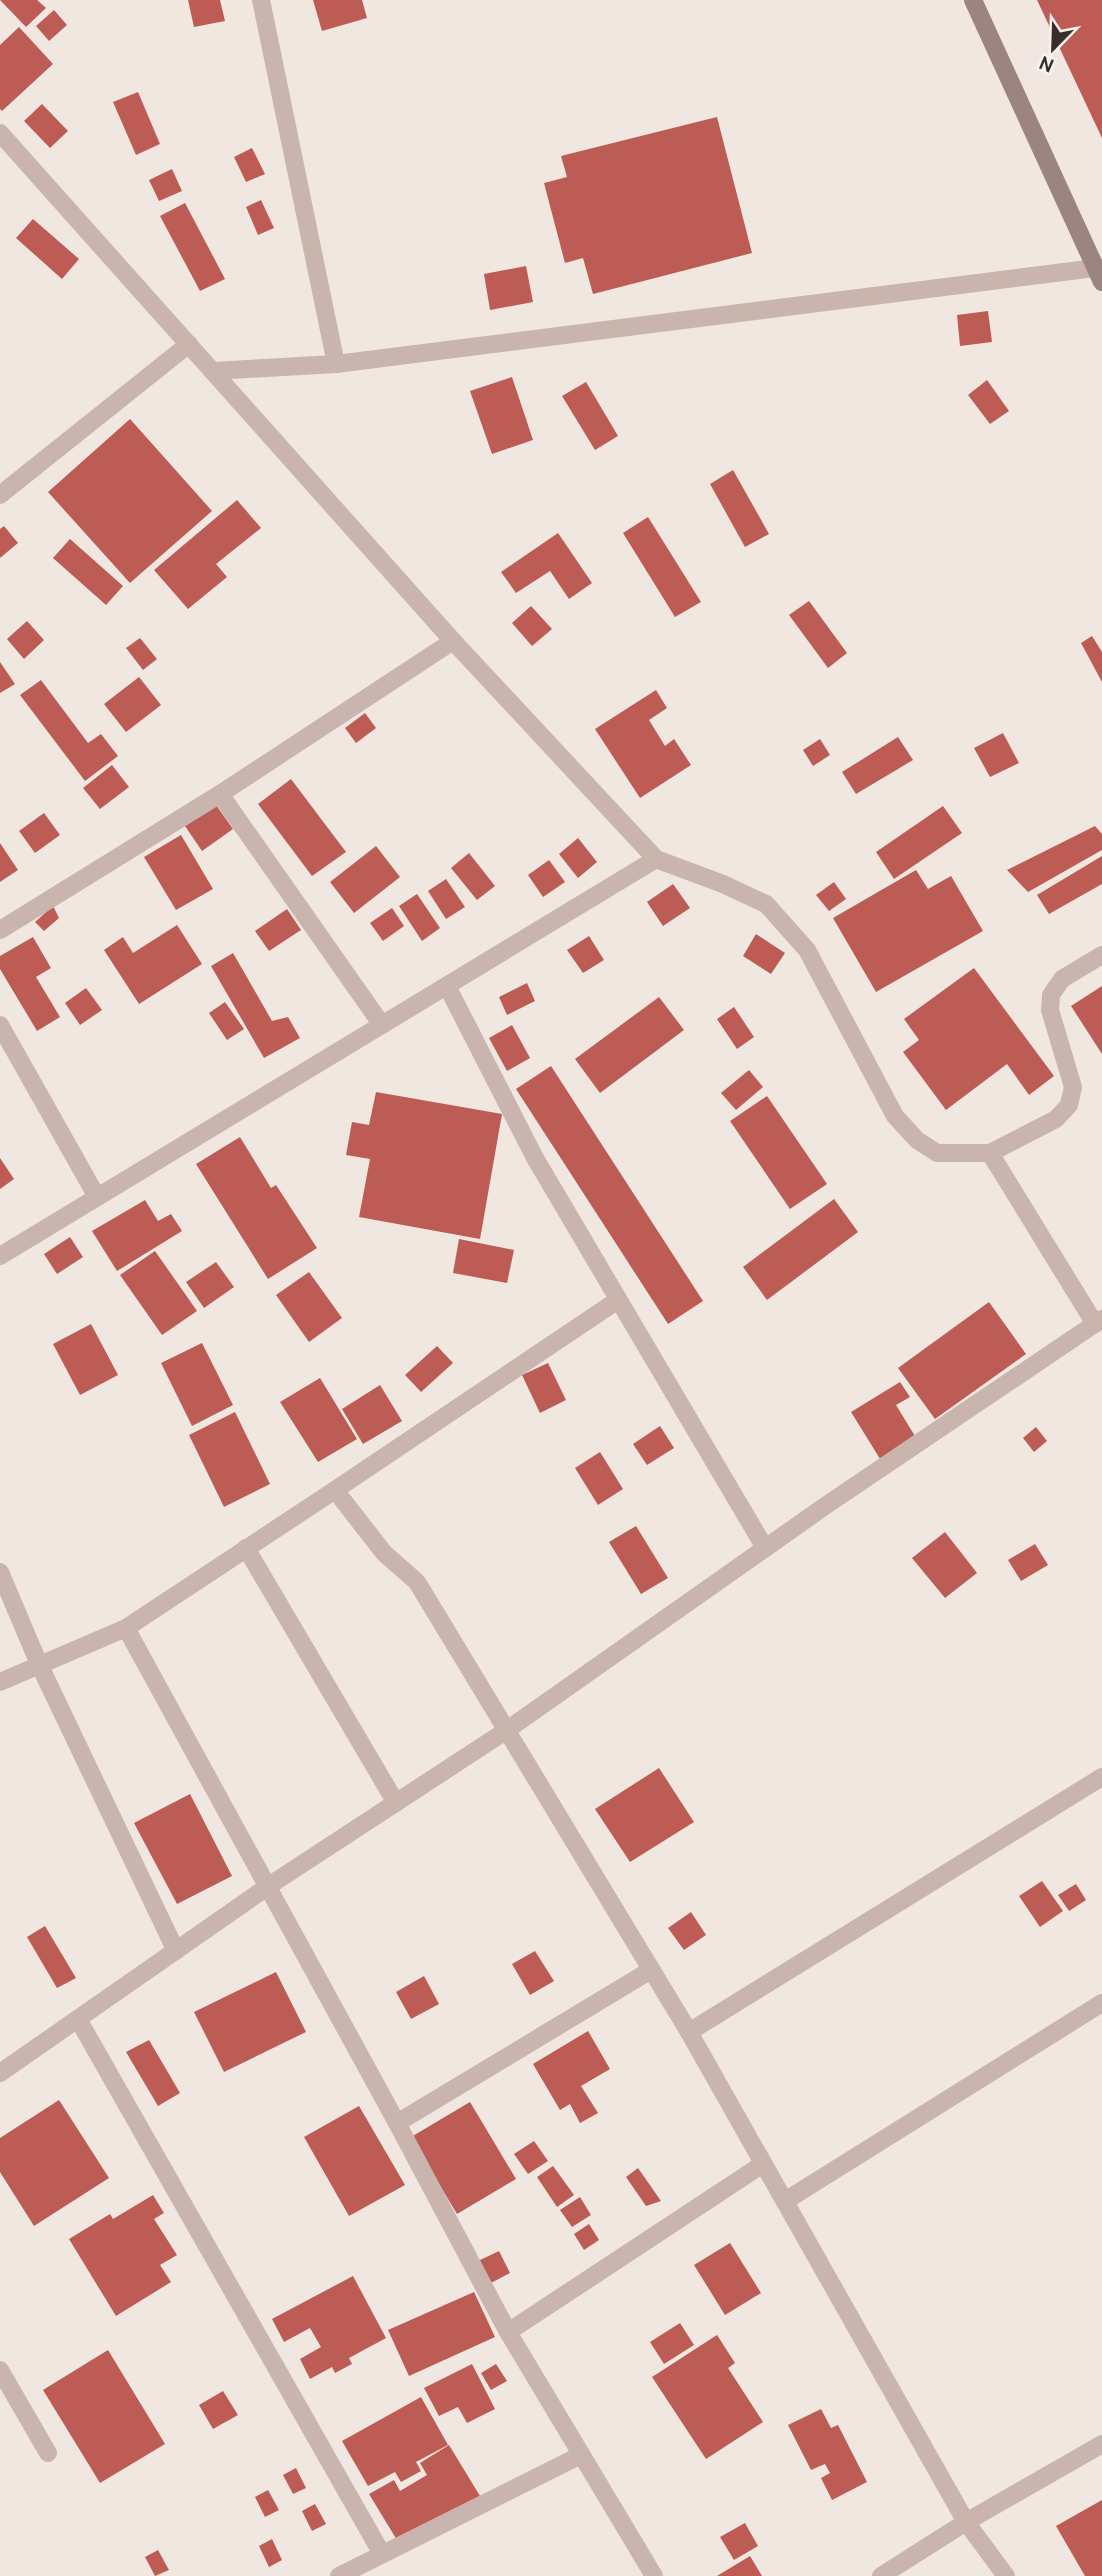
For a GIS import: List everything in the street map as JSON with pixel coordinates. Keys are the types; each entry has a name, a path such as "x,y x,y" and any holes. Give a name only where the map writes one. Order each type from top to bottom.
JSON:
{"street":[{"path":"261,0 336,364"},
{"path":"212,371 336,364 1099,275 973,0"},
{"path":"0,133 453,641 656,859 723,884 766,904 807,950 895,1116 916,1140 937,1153 990,1153 1056,1119 1069,1105 1073,1087 1051,1010 1051,995 1062,979 1102,955"},
{"path":"0,495 189,344"},
{"path":"0,930 220,794 453,641"},
{"path":"220,794 382,1025"},
{"path":"0,1256 656,859"},
{"path":"447,986 535,1158 765,1548"},
{"path":"0,1025 97,1197"},
{"path":"0,2073 267,1887 507,1730 765,1548 1098,1321 990,1153"},
{"path":"0,1682 125,1628 618,1300"},
{"path":"335,1490 384,1553 417,1582 689,2032 966,2522 1006,2576"},
{"path":"246,1548 396,1803"},
{"path":"0,1572 38,1664 176,1951"},
{"path":"125,1628 397,2123 508,2332 654,2576"},
{"path":"689,2032 1102,1777"},
{"path":"397,2123 651,1970"},
{"path":"785,2202 1102,2003"},
{"path":"78,2019 382,2554"},
{"path":"508,2332 763,2164"},
{"path":"0,2370 48,2453"},
{"path":"881,2576 966,2522 1102,2444"},
{"path":"339,2576 581,2455"}],"building":[{"path":"0,0 37,0 46,8 26,27"},
{"path":"188,0 220,0 225,21 194,27"},
{"path":"313,0 362,0 367,18 322,31"},
{"path":"1037,0 1102,0 1102,138"},
{"path":"54,10 67,25 49,41 36,26"},
{"path":"19,27 53,64 2,111 0,45"},
{"path":"138,92 160,144 136,155 113,102"},
{"path":"42,104 68,131 50,148 24,121"},
{"path":"717,117 752,253 593,294 583,258 565,263 544,183 567,177 561,156"},
{"path":"252,148 265,174 246,182 234,157"},
{"path":"172,169 182,191 159,201 149,180"},
{"path":"261,200 274,228 258,235 246,207"},
{"path":"185,203 225,279 200,291 160,216"},
{"path":"33,219 79,259 62,279 16,238"},
{"path":"526,266 533,302 490,310 484,274"},
{"path":"988,311 992,342 960,346 957,315"},
{"path":"512,377 533,440 492,454 470,391"},
{"path":"987,380 1009,411 990,424 968,395"},
{"path":"586,382 618,436 595,450 562,396"},
{"path":"130,419 212,511 130,583 48,492"},
{"path":"733,470 769,534 745,547 710,484"},
{"path":"237,500 261,528 216,564 227,577 188,609 154,570"},
{"path":"648,517 701,602 675,617 623,533"},
{"path":"4,526 18,543 0,558 0,529"},
{"path":"558,533 592,583 569,599 550,571 516,593 501,572"},
{"path":"70,539 123,586 106,605 53,558"},
{"path":"809,601 847,653 828,668 789,615"},
{"path":"531,606 552,629 532,646 512,623"},
{"path":"27,621 44,640 24,659 7,639"},
{"path":"1092,636 1102,652 1102,682 1081,643"},
{"path":"140,638 157,659 143,670 126,648"},
{"path":"0,662 15,684 0,693"},
{"path":"139,677 161,705 126,732 104,704"},
{"path":"41,680 88,743 101,734 118,756 85,781 20,695"},
{"path":"656,690 667,708 649,720 665,746 674,739 691,765 640,798 595,729"},
{"path":"365,713 376,728 356,743 345,728"},
{"path":"1003,733 1019,763 990,777 974,748"},
{"path":"898,737 913,760 856,794 842,772"},
{"path":"820,739 830,755 813,766 803,750"},
{"path":"112,765 129,787 100,809 83,788"},
{"path":"291,779 346,852 312,876 258,804"},
{"path":"216,805 233,829 202,851 185,826"},
{"path":"943,806 962,833 894,879 876,852"},
{"path":"44,813 60,835 35,853 19,831"},
{"path":"1095,826 1102,834 1102,850 1028,892 1007,870"},
{"path":"181,835 213,889 176,910 144,857"},
{"path":"578,838 597,862 578,878 559,854"},
{"path":"0,843 18,870 0,882"},
{"path":"376,846 400,877 354,913 330,882"},
{"path":"469,853 495,886 477,900 451,868"},
{"path":"1102,856 1102,884 1049,914 1037,895"},
{"path":"549,860 565,882 543,897 528,875"},
{"path":"916,870 928,889 951,876 983,931 876,992 833,918"},
{"path":"446,879 465,907 446,919 428,891"},
{"path":"834,882 846,899 829,911 816,895"},
{"path":"673,884 690,908 663,926 647,902"},
{"path":"417,894 440,928 422,941 399,906"},
{"path":"53,906 59,918 44,931 35,922"},
{"path":"392,908 404,926 383,941 370,923"},
{"path":"287,909 301,930 269,951 255,931"},
{"path":"177,925 202,964 139,1004 104,950 123,937 133,953"},
{"path":"756,934 785,953 771,974 743,956"},
{"path":"589,936 604,960 583,973 567,950"},
{"path":"33,937 51,968 36,977 60,1017 37,1031 0,969 0,956"},
{"path":"233,953 272,1021 288,1017 300,1038 264,1058 211,966"},
{"path":"974,968 1054,1076 1029,1095 1007,1064 946,1110 903,1052 919,1040 904,1019"},
{"path":"527,983 535,1001 507,1015 499,997"},
{"path":"1102,986 1102,1054 1071,1006"},
{"path":"86,988 102,1010 80,1025 65,1003"},
{"path":"659,997 684,1030 600,1093 575,1059"},
{"path":"225,1002 244,1029 227,1040 209,1013"},
{"path":"734,1007 754,1037 737,1049 717,1019"},
{"path":"512,1025 530,1058 507,1071 489,1038"},
{"path":"551,1066 703,1301 668,1324 516,1089"},
{"path":"749,1070 763,1087 736,1110 721,1093"},
{"path":"376,1092 502,1114 480,1239 359,1217 370,1159 346,1155 352,1122 369,1125"},
{"path":"767,1096 827,1184 790,1209 730,1121"},
{"path":"240,1137 271,1188 276,1185 317,1248 268,1279 196,1164"},
{"path":"0,1158 14,1179 0,1189"},
{"path":"834,1199 858,1232 767,1300 743,1267"},
{"path":"145,1200 158,1221 171,1214 182,1231 117,1271 92,1231"},
{"path":"70,1237 83,1257 57,1274 44,1254"},
{"path":"459,1239 514,1250 507,1283 453,1273"},
{"path":"155,1251 197,1311 162,1335 120,1275"},
{"path":"216,1262 234,1287 204,1308 186,1282"},
{"path":"309,1272 342,1318 309,1342 276,1295"},
{"path":"989,1302 1026,1354 935,1419 898,1368"},
{"path":"91,1324 118,1375 80,1395 53,1344"},
{"path":"202,1343 233,1405 192,1426 161,1363"},
{"path":"437,1346 453,1363 421,1392 405,1375"},
{"path":"548,1363 566,1400 540,1413 522,1375"},
{"path":"320,1378 357,1439 318,1462 280,1402"},
{"path":"900,1382 910,1397 896,1405 918,1441 882,1462 851,1412"},
{"path":"380,1385 402,1421 363,1444 342,1409"},
{"path":"235,1412 270,1484 224,1507 189,1435"},
{"path":"660,1426 674,1448 647,1465 633,1444"},
{"path":"1036,1427 1047,1441 1034,1452 1023,1438"},
{"path":"600,1452 623,1489 598,1505 575,1468"},
{"path":"636,1526 668,1578 641,1594 609,1542"},
{"path":"945,1532 977,1573 945,1598 912,1558"},
{"path":"1035,1544 1048,1565 1021,1581 1008,1560"},
{"path":"659,1768 694,1822 630,1862 595,1809"},
{"path":"190,1794 232,1876 177,1904 134,1823"},
{"path":"1042,1881 1063,1911 1040,1927 1019,1896"},
{"path":"1076,1884 1086,1900 1069,1911 1058,1895"},
{"path":"691,1912 706,1935 684,1950 668,1928"},
{"path":"45,1926 76,1978 57,1988 27,1937"},
{"path":"535,1951 554,1981 530,1995 512,1964"},
{"path":"276,1972 306,2032 224,2072 194,2012"},
{"path":"424,1976 439,2004 411,2019 396,1992"},
{"path":"588,2031 610,2069 581,2086 598,2113 580,2123 570,2104 560,2110 533,2064"},
{"path":"149,2040 180,2093 158,2106 126,2052"},
{"path":"59,2100 109,2178 34,2226 0,2172 0,2138"},
{"path":"470,2102 516,2179 457,2214 411,2137"},
{"path":"359,2106 405,2185 349,2216 304,2137"},
{"path":"534,2141 548,2161 528,2174 514,2154"},
{"path":"553,2166 574,2195 557,2207 537,2177"},
{"path":"638,2168 661,2201 646,2206 626,2177"},
{"path":"153,2195 164,2213 154,2219 177,2255 160,2265 171,2282 116,2316 69,2239 110,2214 113,2219"},
{"path":"580,2197 591,2215 572,2227 560,2210"},
{"path":"589,2224 599,2240 584,2250 574,2234"},
{"path":"730,2243 761,2293 725,2315 694,2265"},
{"path":"499,2251 510,2273 489,2284 478,2261"},
{"path":"353,2276 386,2338 349,2358 352,2364 335,2373 332,2367 310,2379 300,2359 321,2347 310,2328 284,2342 272,2319"},
{"path":"474,2292 495,2337 409,2376 388,2330"},
{"path":"680,2323 694,2345 664,2364 650,2342"},
{"path":"717,2335 735,2363 728,2368 763,2422 706,2459 652,2377"},
{"path":"108,2350 165,2444 100,2483 43,2390"},
{"path":"472,2364 495,2409 467,2423 458,2407 439,2416 424,2388"},
{"path":"496,2364 507,2381 491,2390 481,2373"},
{"path":"223,2391 238,2415 213,2429 199,2405"},
{"path":"421,2397 448,2445 416,2462 421,2471 401,2482 395,2472 368,2486 342,2441"},
{"path":"821,2409 831,2428 838,2425 867,2482 832,2500 821,2478 830,2473 825,2464 811,2470 788,2425"},
{"path":"449,2445 480,2496 400,2545 369,2494 394,2480 400,2491 427,2475 420,2463"},
{"path":"296,2468 306,2488 293,2494 283,2475"},
{"path":"268,2490 279,2510 265,2517 255,2497"},
{"path":"1102,2500 1102,2576 1085,2576 1056,2526"},
{"path":"315,2504 326,2524 312,2531 302,2511"},
{"path":"745,2523 758,2546 734,2560 720,2537"},
{"path":"272,2539 282,2560 269,2567 259,2546"},
{"path":"158,2550 169,2570 155,2576 145,2557"},
{"path":"750,2556 762,2576 717,2576"}]}
